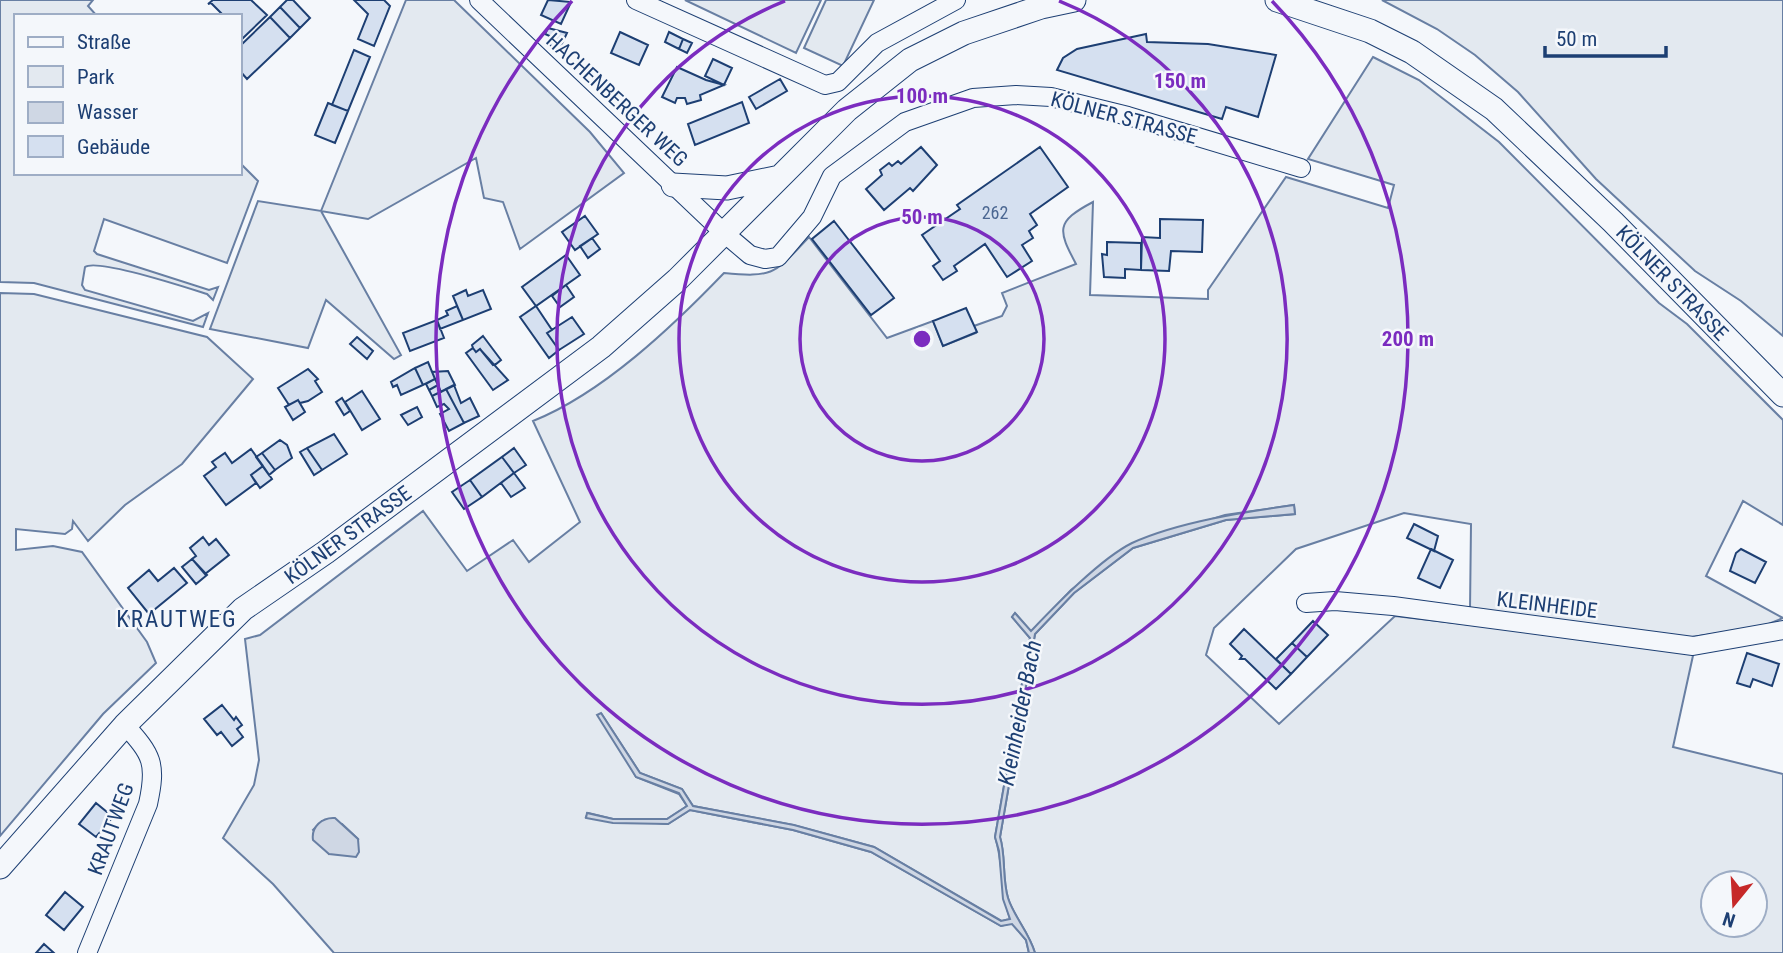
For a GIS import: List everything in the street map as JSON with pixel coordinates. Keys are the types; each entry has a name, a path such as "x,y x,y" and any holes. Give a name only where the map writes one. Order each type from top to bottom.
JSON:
{"main road":[{"name":"KÖLNER STRASSE","path":"0,867 125,725 243,609 326,552 601,347 648,307 847,110 910,60 964,33 1041,7 1074,0"},
{"name":"KÖLNER STRASSE","path":"1277,0 1370,31 1402,46 1454,78 1494,108 1613,222 1783,395"},
{"path":"673,184 727,188 780,177"}],"street":[{"name":"HACHENBERGER WEG","path":"479,0 724,233"},
{"path":"636,0 825,85 838,82 877,43 956,0"},
{"name":"KÖLNER STRASSE","path":"724,233 750,255 765,259 778,257 812,217 832,176 905,122 973,98 1016,95 1051,97 1128,116 1301,168"},
{"name":"KLEINHEIDE","path":"1306,603 1335,601 1393,606 1693,646 1783,631"},
{"name":"KRAUTWEG","path":"87,953 148,804 153,778 153,764 146,748 125,725"}],"green space":[{"path":"0,0 93,0 88,6 95,14 14,14 14,175 242,175 242,165 258,181 227,263 104,219 94,251 97,254 209,290 218,287 213,300 207,294 143,275 93,265 85,267 82,285 85,290 193,321 208,313 203,327 34,283 0,282"},
{"path":"406,0 454,0 590,132 624,173 520,249 503,202 484,198 476,158 368,219 321,211"},
{"path":"685,0 821,0 796,53"},
{"path":"826,0 874,0 843,66 804,48"},
{"path":"1382,0 1783,0 1783,336 1741,301 1695,271 1596,179 1518,92 1475,55 1437,29"},
{"path":"1373,57 1419,80 1499,142 1659,303 1687,324 1783,420 1783,525 1743,501 1706,576 1783,618 1761,627 1685,638 1470,610 1471,524 1404,513 1296,549 1214,628 1206,655 1279,724 1395,616 1694,651 1673,747 1783,774 1783,953 1035,953 1008,898 1000,837 1035,634 1074,593 1133,548 1226,520 1295,514 1294,505 1225,515 1131,544 1071,590 1031,632 1015,613 1012,617 1030,638 995,837 1010,919 1002,921 874,847 793,825 693,806 682,789 640,773 601,713 636,777 679,794 687,806 667,819 613,819 588,813 586,817 668,824 690,810 793,830 871,852 1001,926 1012,923 1026,940 1029,953 334,953 273,884 223,838 254,785 259,760 245,639 260,635 423,511 467,571 513,540 529,562 580,522 533,421 585,394 611,376 660,336 724,273 754,275 773,270 789,259 809,237 887,338 933,321 943,346 976,333 974,326 1002,316 1007,306 1002,293 1076,264 1063,235 1064,228 1072,215 1093,202 1090,295 1208,299 1208,290 1286,177 1388,208 1394,185 1308,159","holes":["322,821 342,824 358,839 329,854 313,830"]},
{"path":"258,201 321,211 401,355 394,359 326,300 308,348 210,329"},
{"path":"0,293 34,294 207,337 253,379 182,464 125,505 88,541 73,521 72,529 65,534 16,529 16,550 53,546 82,552 147,642 156,663 103,714 0,836"}],"water":[{"name":"Kleinheider Bach","path":"1294,505 1295,514 1226,520 1133,548 1074,593 1035,634 1000,837 1008,898 1035,953 1029,953 1026,940 1012,924 1001,926 871,852 793,830 690,810 668,824 613,823 586,818 587,813 613,819 667,819 687,806 679,793 636,777 597,715 601,713 640,773 682,789 693,806 794,825 874,847 1001,921 1010,919 1003,899 999,851 995,837 1030,638 1012,617 1015,613 1031,631 1079,583 1119,550 1132,543 1170,529 1212,519"},
{"path":"335,818 358,839 359,852 356,857 329,854 313,840 318,824"}],"building":[{"path":"213,0 251,0 267,15 242,39 242,14 222,14 211,3 208,4"},
{"path":"287,0 293,0 310,18 300,28 280,7"},
{"path":"354,0 384,0 390,6 374,46 358,39 368,14"},
{"path":"548,0 571,2 561,24 541,15"},
{"path":"280,7 300,28 290,38 270,17"},
{"path":"270,17 290,38 247,79 242,73 242,44"},
{"path":"548,28 567,33 558,52 549,44 552,37 545,34"},
{"path":"620,32 648,45 639,65 611,53"},
{"path":"669,32 683,39 679,49 665,42"},
{"path":"1146,34 1147,42 1208,44 1276,55 1258,117 1226,107 1222,119 1057,70 1063,58 1077,49"},
{"path":"683,39 692,43 687,53 679,49"},
{"path":"354,50 370,57 348,111 332,105"},
{"path":"713,59 732,68 724,85 705,76"},
{"path":"677,67 724,85 700,95 701,100 687,104 685,98 677,98 675,103 662,97"},
{"path":"780,79 787,91 756,109 749,97"},
{"path":"742,102 749,123 695,145 688,124"},
{"path":"328,103 348,111 335,143 315,135"},
{"path":"921,147 937,165 913,191 910,188 884,210 866,189 882,175 880,170 889,163 892,166 898,161 901,164"},
{"path":"1040,147 1068,187 1030,214 1037,225 1029,231 1033,238 1022,245 1032,261 1007,277 985,244 954,266 957,271 943,280 933,266 940,261 922,235 960,209 957,205"},
{"path":"585,216 598,234 575,250 562,232"},
{"path":"1160,219 1203,220 1202,252 1171,251 1169,271 1141,270 1142,237 1160,238"},
{"path":"834,221 894,298 871,315 812,239"},
{"path":"592,238 600,249 588,258 580,246"},
{"path":"1107,242 1141,243 1141,270 1125,269 1125,278 1104,277 1102,254 1107,255"},
{"path":"566,255 580,275 536,306 522,287"},
{"path":"566,285 574,297 560,307 552,296"},
{"path":"466,290 468,296 483,290 491,309 463,320 453,296"},
{"path":"457,306 463,320 440,329 437,320 448,315 446,311"},
{"path":"536,306 552,330 547,333 559,350 549,358 520,317"},
{"path":"966,308 977,332 943,346 933,321"},
{"path":"572,317 584,334 559,350 547,333"},
{"path":"437,320 444,338 410,351 403,333"},
{"path":"483,336 501,360 496,364 493,365 480,349 476,352 473,348 472,345"},
{"path":"357,337 373,351 367,359 350,344"},
{"path":"473,348 476,352 480,349 508,380 493,390 466,353"},
{"path":"428,362 435,379 423,385 415,368"},
{"path":"415,368 423,385 401,395 397,385 393,387 391,382"},
{"path":"308,369 318,379 315,381 322,392 308,401 300,403 298,400 289,405 278,388"},
{"path":"448,371 455,385 441,392 432,372"},
{"path":"435,379 438,385 429,390 426,384"},
{"path":"438,385 441,392 432,396 429,390"},
{"path":"454,385 461,403 470,398 479,416 464,423 446,389"},
{"path":"446,389 464,423 449,431 440,414 449,409 444,404 437,407 432,396"},
{"path":"362,391 380,419 362,430 345,402"},
{"path":"342,398 350,411 344,415 336,402"},
{"path":"298,400 305,412 293,420 285,407"},
{"path":"417,407 422,417 408,425 401,415"},
{"path":"334,434 347,454 322,470 307,448"},
{"path":"280,440 287,445 292,458 275,470 262,453"},
{"path":"307,448 322,470 314,475 300,452"},
{"path":"514,448 526,465 514,473 502,457"},
{"path":"251,449 263,466 251,475 256,483 226,505 204,476 216,467 212,462 225,453 232,463"},
{"path":"262,453 275,470 269,475 256,457"},
{"path":"502,457 514,473 482,497 470,480"},
{"path":"263,466 272,479 260,488 251,475"},
{"path":"514,473 525,488 511,497 501,483"},
{"path":"470,480 482,497 464,509 452,492"},
{"path":"1414,524 1438,536 1434,551 1407,538"},
{"path":"203,537 209,545 216,539 229,555 205,574 192,559 196,556 190,548"},
{"path":"1431,549 1453,560 1440,588 1418,578"},
{"path":"1741,549 1766,562 1755,583 1730,571 1736,553"},
{"path":"192,559 207,575 196,584 182,567"},
{"path":"174,568 187,583 149,614 128,588 149,570 158,581"},
{"path":"1313,621 1328,635 1307,657 1292,643"},
{"path":"1244,629 1291,674 1276,689 1245,659 1240,659 1242,656 1230,644"},
{"path":"1292,643 1307,657 1291,674 1276,659"},
{"path":"1747,653 1779,664 1772,686 1753,679 1750,687 1737,683"},
{"path":"222,705 234,720 236,717 242,725 237,729 243,737 232,746 221,732 217,735 204,719"},
{"path":"96,803 113,817 96,837 79,824"},
{"path":"65,892 83,907 64,930 46,915"},
{"path":"44,944 54,953 36,953"}],"district":[{"name":"KRAUTWEG","path":"177,619"}]}
